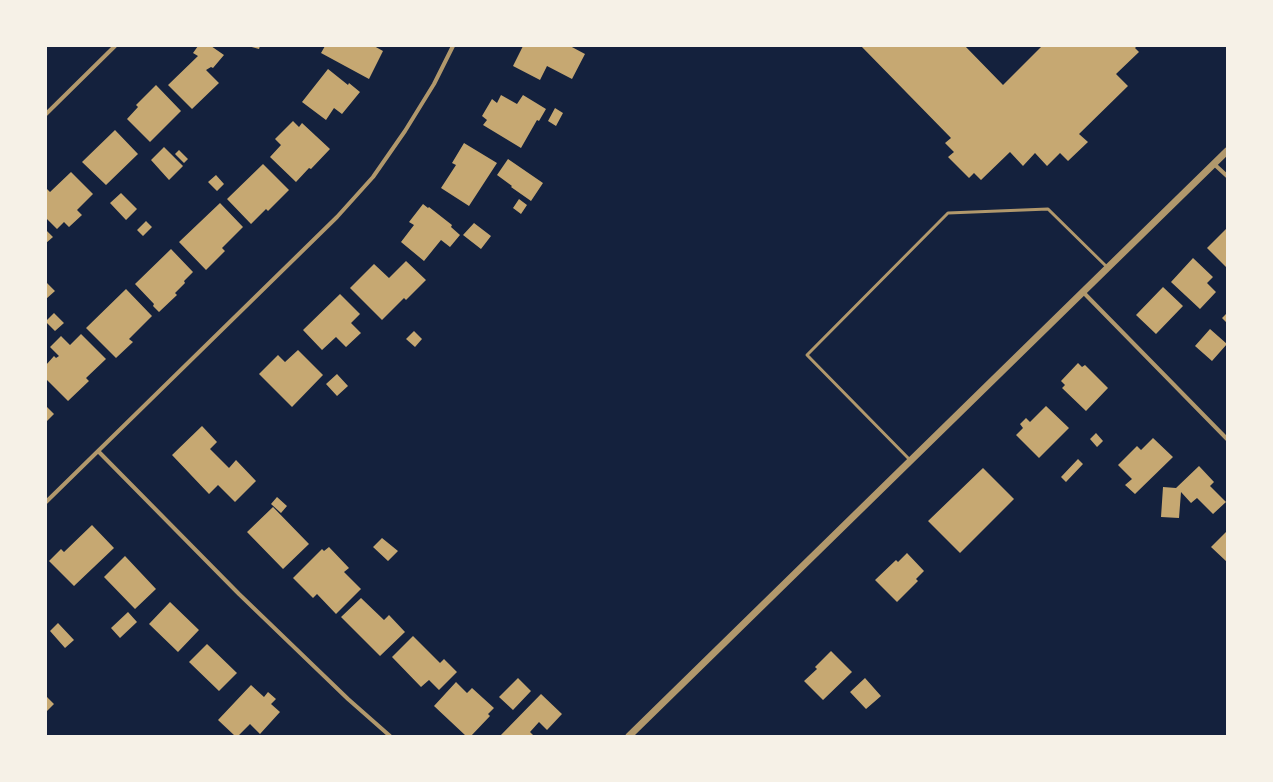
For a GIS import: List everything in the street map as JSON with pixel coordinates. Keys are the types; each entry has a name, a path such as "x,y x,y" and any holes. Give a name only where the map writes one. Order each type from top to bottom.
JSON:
{"street":[{"path":"46,114 116,46"},
{"path":"46,502 337,217 373,177 409,125 434,84 453,46"},
{"path":"629,736 1227,151"},
{"path":"1214,164 1227,176"},
{"path":"1083,292 1227,439"},
{"path":"98,452 239,594 348,699 390,736"}],"lane":[{"path":"911,461 807,355 948,213 1048,209 1108,268"}],"building":[{"path":"198,46 211,46 224,55 213,68 211,67 206,70 219,83 192,109 168,85 198,56 193,53"},
{"path":"248,46 260,46 259,49"},
{"path":"325,46 374,46 383,51 369,79 321,53"},
{"path":"523,46 570,46 585,54 572,79 547,66 540,80 513,66"},
{"path":"861,46 965,46 1003,85 1042,46 1137,46 1135,48 1139,52 1116,74 1128,86 1079,134 1088,142 1068,161 1060,153 1047,166 1035,153 1023,166 1010,152 981,180 974,173 969,178 948,157 954,152 945,143 951,138"},
{"path":"328,69 348,85 349,83 360,92 342,114 334,108 326,120 302,102"},
{"path":"156,85 181,111 150,142 127,119 138,107 136,105"},
{"path":"501,95 517,104 523,95 546,109 539,121 537,120 521,148 483,125 487,120 482,116 492,99 497,103"},
{"path":"555,108 563,113 556,126 548,121"},
{"path":"293,121 299,127 302,123 330,149 296,182 270,157 281,145 275,139"},
{"path":"115,130 138,154 106,185 82,162"},
{"path":"464,143 497,163 469,206 441,188 456,165 452,163"},
{"path":"164,147 183,166 169,180 151,160"},
{"path":"179,150 188,159 184,163 175,154"},
{"path":"508,159 543,183 531,201 497,175"},
{"path":"263,164 289,190 268,211 266,209 251,224 227,199"},
{"path":"71,172 93,194 77,210 82,215 69,227 64,222 57,229 46,218 46,188 50,192"},
{"path":"216,175 224,184 217,191 208,182"},
{"path":"121,193 137,209 126,220 110,203"},
{"path":"519,199 527,205 521,214 513,208"},
{"path":"220,203 243,227 222,248 225,251 206,270 179,242"},
{"path":"423,204 452,225 451,227 460,235 450,247 441,240 424,261 401,242 414,225 409,222"},
{"path":"146,221 152,227 143,236 137,230"},
{"path":"474,223 491,236 481,249 463,235"},
{"path":"1226,229 1227,230 1227,268 1207,248"},
{"path":"46,230 53,237 46,243"},
{"path":"171,249 193,272 175,293 177,295 159,312 153,306 154,304 135,284"},
{"path":"1193,258 1213,277 1207,283 1216,292 1200,309 1171,282"},
{"path":"406,261 426,280 406,300 404,298 382,320 350,288 374,264 389,278"},
{"path":"46,282 55,291 46,299"},
{"path":"1163,287 1183,306 1156,334 1136,315"},
{"path":"126,289 152,316 129,339 133,342 116,358 86,328"},
{"path":"340,294 360,314 351,323 361,333 346,347 336,337 322,350 303,330"},
{"path":"54,313 64,323 55,331 46,322"},
{"path":"1227,313 1227,323 1222,318"},
{"path":"1210,329 1227,344 1212,361 1195,346"},
{"path":"414,331 422,339 415,347 406,339"},
{"path":"81,334 106,359 86,378 89,381 68,401 46,379 46,365 54,356 56,358 59,356 50,347 61,336 70,345"},
{"path":"298,350 323,375 292,407 259,374 278,355 285,362"},
{"path":"1078,363 1082,367 1085,365 1108,388 1086,411 1062,388 1065,385 1061,381"},
{"path":"337,374 348,386 337,396 326,384"},
{"path":"46,406 54,414 46,422"},
{"path":"1046,406 1069,428 1039,458 1016,435 1023,428 1020,424 1026,418 1030,422"},
{"path":"202,426 217,442 210,449 229,468 236,460 256,481 235,502 218,485 209,494 172,455"},
{"path":"1096,433 1103,441 1097,447 1090,439"},
{"path":"1153,438 1173,457 1135,494 1125,485 1132,479 1118,465 1137,446 1141,450"},
{"path":"1078,459 1083,464 1066,482 1061,477"},
{"path":"1199,466 1214,482 1210,486 1226,502 1213,514 1197,498 1191,503 1181,492 1179,518 1161,517 1163,487 1176,488"},
{"path":"983,468 1014,499 960,553 928,521"},
{"path":"277,497 287,506 281,513 271,504"},
{"path":"273,507 309,544 283,569 247,532"},
{"path":"92,525 114,548 74,586 49,561 61,549 64,552"},
{"path":"1227,531 1227,562 1211,547"},
{"path":"382,538 398,551 388,561 373,547"},
{"path":"329,547 349,568 344,572 361,589 336,614 317,594 313,598 293,578 322,549 324,551"},
{"path":"907,553 924,571 916,579 918,581 897,602 875,580 896,560 898,562"},
{"path":"125,556 156,589 135,609 104,577"},
{"path":"361,598 384,620 389,615 405,632 380,656 341,617"},
{"path":"170,602 199,630 178,652 149,624"},
{"path":"128,612 137,622 120,638 111,628"},
{"path":"58,623 74,640 65,648 50,631"},
{"path":"413,636 440,663 444,659 457,672 439,690 429,680 421,687 392,657"},
{"path":"207,644 237,673 219,691 189,662"},
{"path":"831,651 852,672 823,700 804,681 817,669 815,667"},
{"path":"518,678 531,691 513,710 499,697"},
{"path":"865,678 881,696 866,709 850,692"},
{"path":"456,682 467,693 472,688 494,708 488,714 490,716 471,736 466,736 434,706"},
{"path":"251,685 264,697 268,692 276,699 271,704 280,712 260,734 250,724 238,736 235,736 218,720"},
{"path":"541,694 562,714 547,730 539,722 530,732 534,736 500,736"},
{"path":"47,697 54,704 46,712 46,698"}]}
